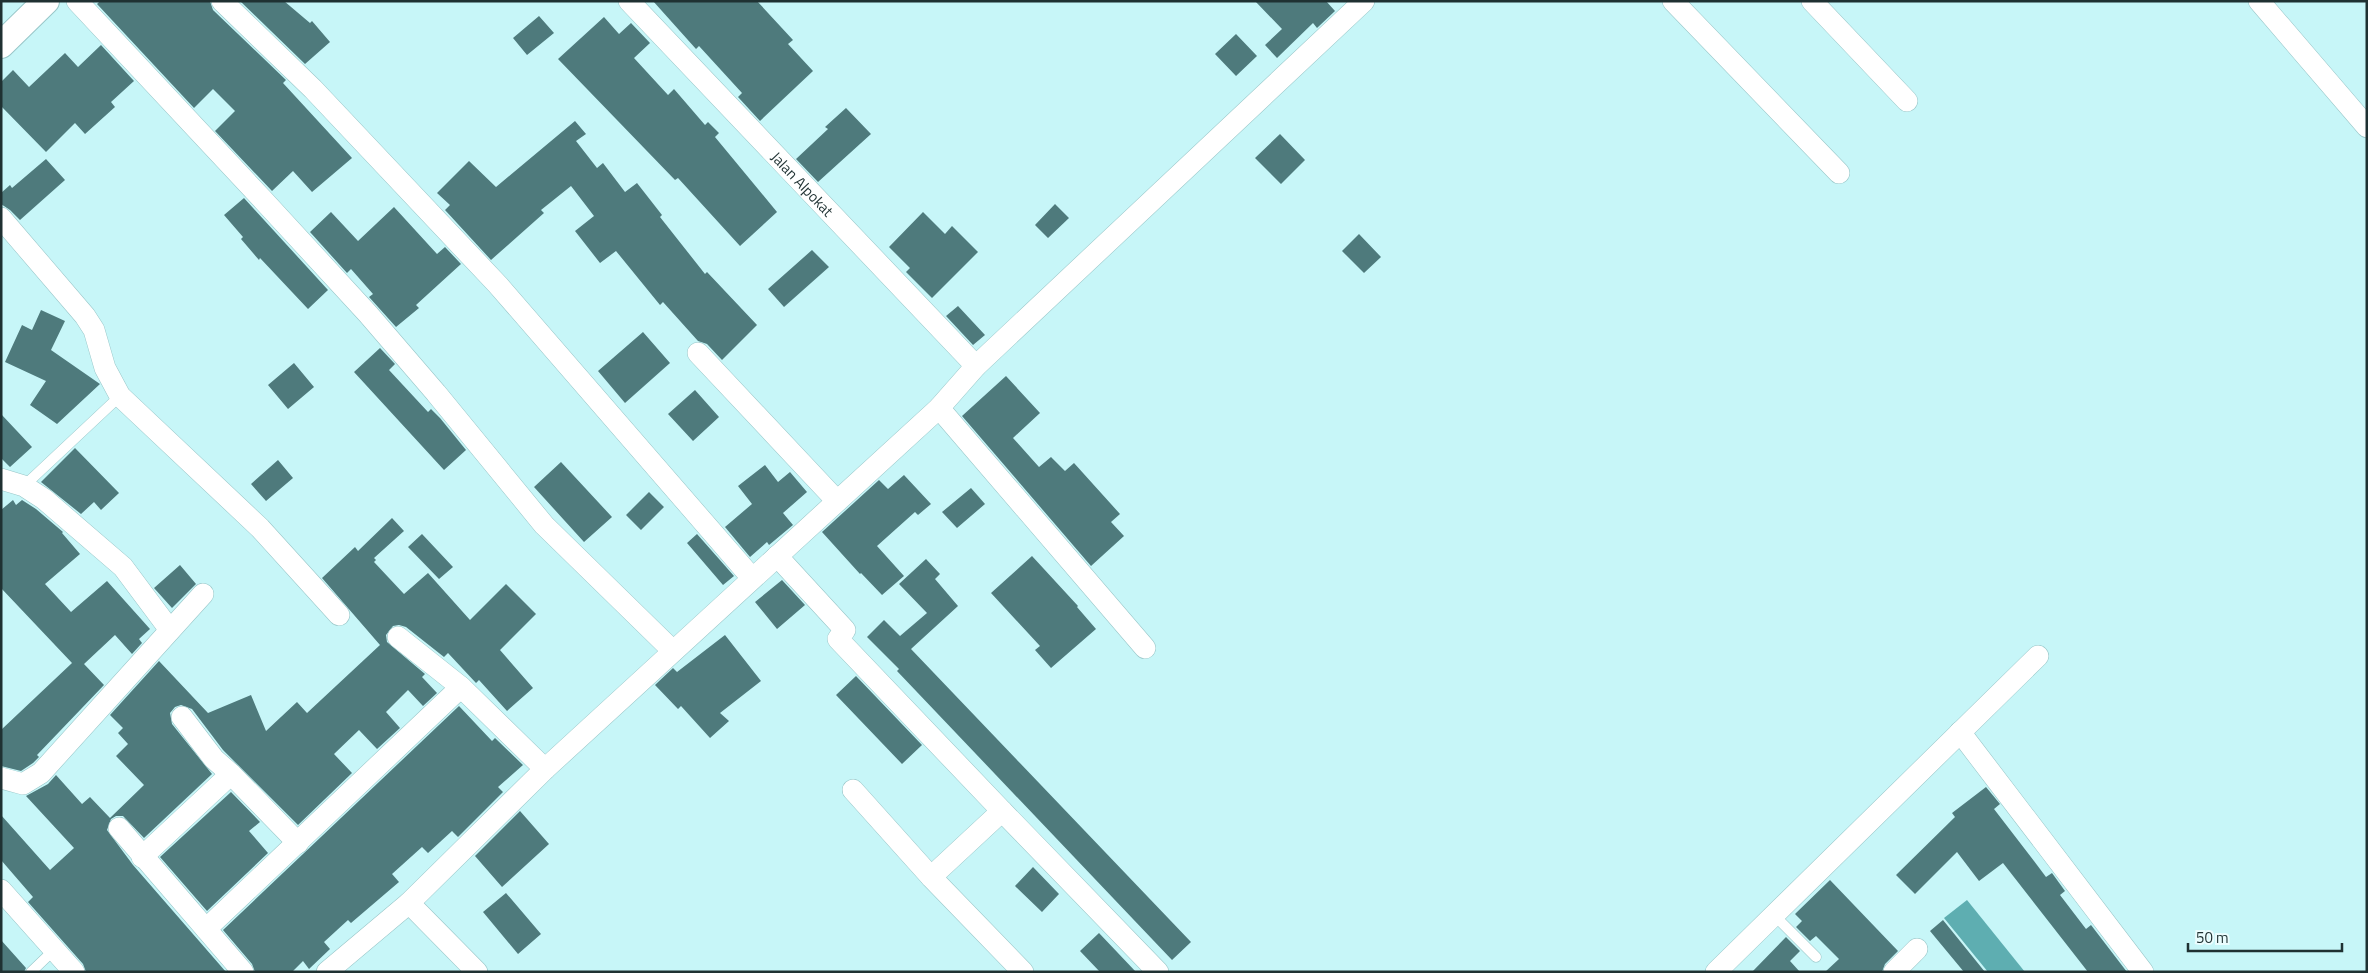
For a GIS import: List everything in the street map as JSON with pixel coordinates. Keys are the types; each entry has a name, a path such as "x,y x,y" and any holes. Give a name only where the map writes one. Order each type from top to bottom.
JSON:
{"street":[{"path":"1,44 46,1"},
{"path":"76,1 368,314 436,393 544,525 673,651"},
{"path":"222,1 313,89 498,285 752,578"},
{"name":"Jalan Alpokat","path":"629,1 976,366"},
{"path":"327,972 409,903 545,769 939,408 976,366 1364,1"},
{"path":"1673,1 1839,173"},
{"path":"1812,1 1908,101"},
{"path":"2259,1 2367,127"},
{"path":"1,218 85,316 94,330 105,368 120,396 260,528 339,615"},
{"path":"698,353 837,501"},
{"path":"939,408 1145,648"},
{"path":"1,479 24,486 44,499 122,567 170,630"},
{"path":"777,556 845,630 838,639 1158,972"},
{"path":"1,778 24,784 40,772 203,594"},
{"path":"398,637 461,687 545,769"},
{"path":"1727,968 1774,915 2038,656"},
{"path":"206,929 461,687"},
{"path":"182,717 214,759 298,843"},
{"path":"1960,732 2143,972"},
{"path":"142,857 231,774"},
{"path":"853,790 931,877 1023,972"},
{"path":"931,877 1002,811"},
{"path":"119,828 243,972"},
{"path":"1,890 74,972"},
{"path":"409,903 476,972"},
{"path":"1894,972 1917,949"}],"lane":[{"path":"24,486 120,396"},
{"path":"1774,915 1816,957"},
{"path":"31,972 55,949"}],"water":[{"path":"1967,900 2025,972 1988,972 1944,918"}],"building":[{"path":"100,1 210,1 213,10 286,80 283,83 352,158 312,192 293,171 272,191 215,131 235,111 213,89 194,108 97,4"},
{"path":"240,1 284,1 310,23 312,21 330,42 305,64"},
{"path":"653,1 757,1 793,40 788,44 813,71 760,121 738,97 742,93 699,46 696,49"},
{"path":"1255,1 1326,1 1335,11 1317,28 1313,23 1277,58 1265,45 1282,29"},
{"path":"539,16 554,33 527,55 513,38"},
{"path":"604,17 619,34 631,23 650,43 634,58 668,95 674,89 705,125 708,122 719,133 715,137 777,212 740,246 678,178 675,180 558,59"},
{"path":"1236,34 1257,56 1236,76 1215,54"},
{"path":"101,45 134,81 111,102 115,107 85,134 75,123 46,152 1,106 1,82 13,70 29,87 65,53 78,67"},
{"path":"846,108 871,134 818,182 796,159 828,129 825,127"},
{"path":"575,121 586,134 576,141 597,168 603,163 625,192 637,183 662,215 660,217 705,274 707,272 757,325 722,360 707,344 698,341 663,302 660,305 616,251 600,263 575,231 594,216 571,186 541,210 544,213 491,260 445,210 450,205 437,193 469,161 496,187"},
{"path":"1280,134 1305,160 1281,184 1255,158"},
{"path":"46,159 65,180 20,220 1,204 1,193 10,185 12,188"},
{"path":"244,198 328,290 308,309 260,258 259,260 224,215"},
{"path":"1055,204 1069,218 1048,238 1035,225"},
{"path":"394,207 437,254 445,247 461,264 416,305 419,308 396,327 369,297 373,294 351,269 347,273 310,232 331,212 358,241"},
{"path":"923,212 945,234 952,226 978,252 932,298 906,272 910,268 889,247"},
{"path":"1359,234 1381,257 1364,273 1342,251"},
{"path":"812,250 829,267 784,307 768,289"},
{"path":"958,306 985,335 973,345 946,316"},
{"path":"41,310 65,321 51,350 100,384 57,424 30,405 46,381 5,362 22,325 32,330"},
{"path":"643,332 670,363 625,403 598,371"},
{"path":"380,348 395,364 389,370 428,412 431,409 440,418 466,450 444,470 354,372"},
{"path":"294,363 314,387 288,409 268,385"},
{"path":"1006,376 1040,413 1013,438 1039,467 1051,457 1065,471 1074,463 1120,514 1111,522 1124,536 1091,566 962,416"},
{"path":"695,390 719,417 693,441 668,414"},
{"path":"1,414 32,447 10,467 1,458"},
{"path":"75,448 119,493 101,510 94,502 81,514 41,482"},
{"path":"278,460 293,478 266,501 251,484"},
{"path":"561,462 612,517 584,542 534,487"},
{"path":"765,465 778,482 790,472 807,492 783,513 793,525 769,545 767,542 750,557 725,527 752,504 738,486"},
{"path":"904,475 931,504 918,515 915,512 877,546 904,576 882,595 822,532 879,480 888,489"},
{"path":"971,488 985,504 957,528 942,512"},
{"path":"649,492 664,507 641,530 626,515"},
{"path":"13,500 16,505 22,500 36,509 63,532 80,554 45,584 71,612 107,581 150,629 139,639 142,643 132,654 115,635 84,664 104,685 37,755 39,757 21,771 1,766 1,730 72,663 1,588 1,510"},
{"path":"392,518 404,531 374,558 376,560 374,562 404,594 428,573 470,620 506,584 536,614 500,650 533,688 507,711 479,680 476,683 448,653 444,657 406,627 393,626 386,635 387,642 425,674 422,677 437,693 423,706 408,690 386,712 400,728 377,749 359,730 334,754 352,773 298,825 223,750 192,709 181,705 175,707 170,713 172,724 212,774 144,838 123,816 116,816 111,819 107,830 133,865 226,972 86,972 83,964 28,902 33,897 1,860 1,815 50,870 74,848 26,796 48,784 56,775 82,804 90,797 110,818 144,785 116,756 128,744 118,733 123,728 110,715 159,661 208,713 251,695 266,731 297,702 307,713 380,645 322,578 355,547 358,551"},
{"path":"422,534 453,567 439,579 408,547"},
{"path":"697,534 734,576 723,585 687,543"},
{"path":"1032,556 1078,606 1096,629 1051,668 1035,650 1040,646 991,593"},
{"path":"926,559 940,574 935,579 958,606 911,649 1191,942 1172,960 897,671 899,669 867,637 884,620 900,636 927,613 899,584"},
{"path":"180,565 196,584 172,608 154,588"},
{"path":"782,580 805,605 777,629 755,602"},
{"path":"725,635 761,681 720,713 729,721 710,738 681,706 678,709 655,685 673,668 677,672"},
{"path":"856,676 922,745 902,764 836,695"},
{"path":"459,706 492,741 495,738 523,765 498,787 503,792 458,837 452,831 428,853 422,847 392,874 399,882 351,923 348,920 324,942 330,949 309,969 303,961 292,972 255,972 252,964 223,930"},
{"path":"1986,787 2000,804 1994,809 2046,877 2052,873 2065,891 2060,895 2086,929 2091,925 2127,972 2088,972 2003,863 1979,881 1957,852 1915,894 1896,875 1955,817 1952,813"},
{"path":"231,792 260,822 249,831 268,853 207,911 160,857"},
{"path":"520,811 549,844 502,887 475,856"},
{"path":"1033,867 1059,894 1042,912 1015,886"},
{"path":"1830,880 1898,951 1885,964 1882,972 1825,972 1839,959 1816,936 1810,941 1796,927 1802,921 1795,914"},
{"path":"506,893 541,934 518,954 483,912"},
{"path":"1943,920 1985,972 1964,972 1930,931"},
{"path":"1099,933 1136,972 1100,972 1080,951"},
{"path":"1786,937 1800,951 1790,961 1800,972 1752,972"},
{"path":"1,940 26,968 24,972 1,972"}]}
